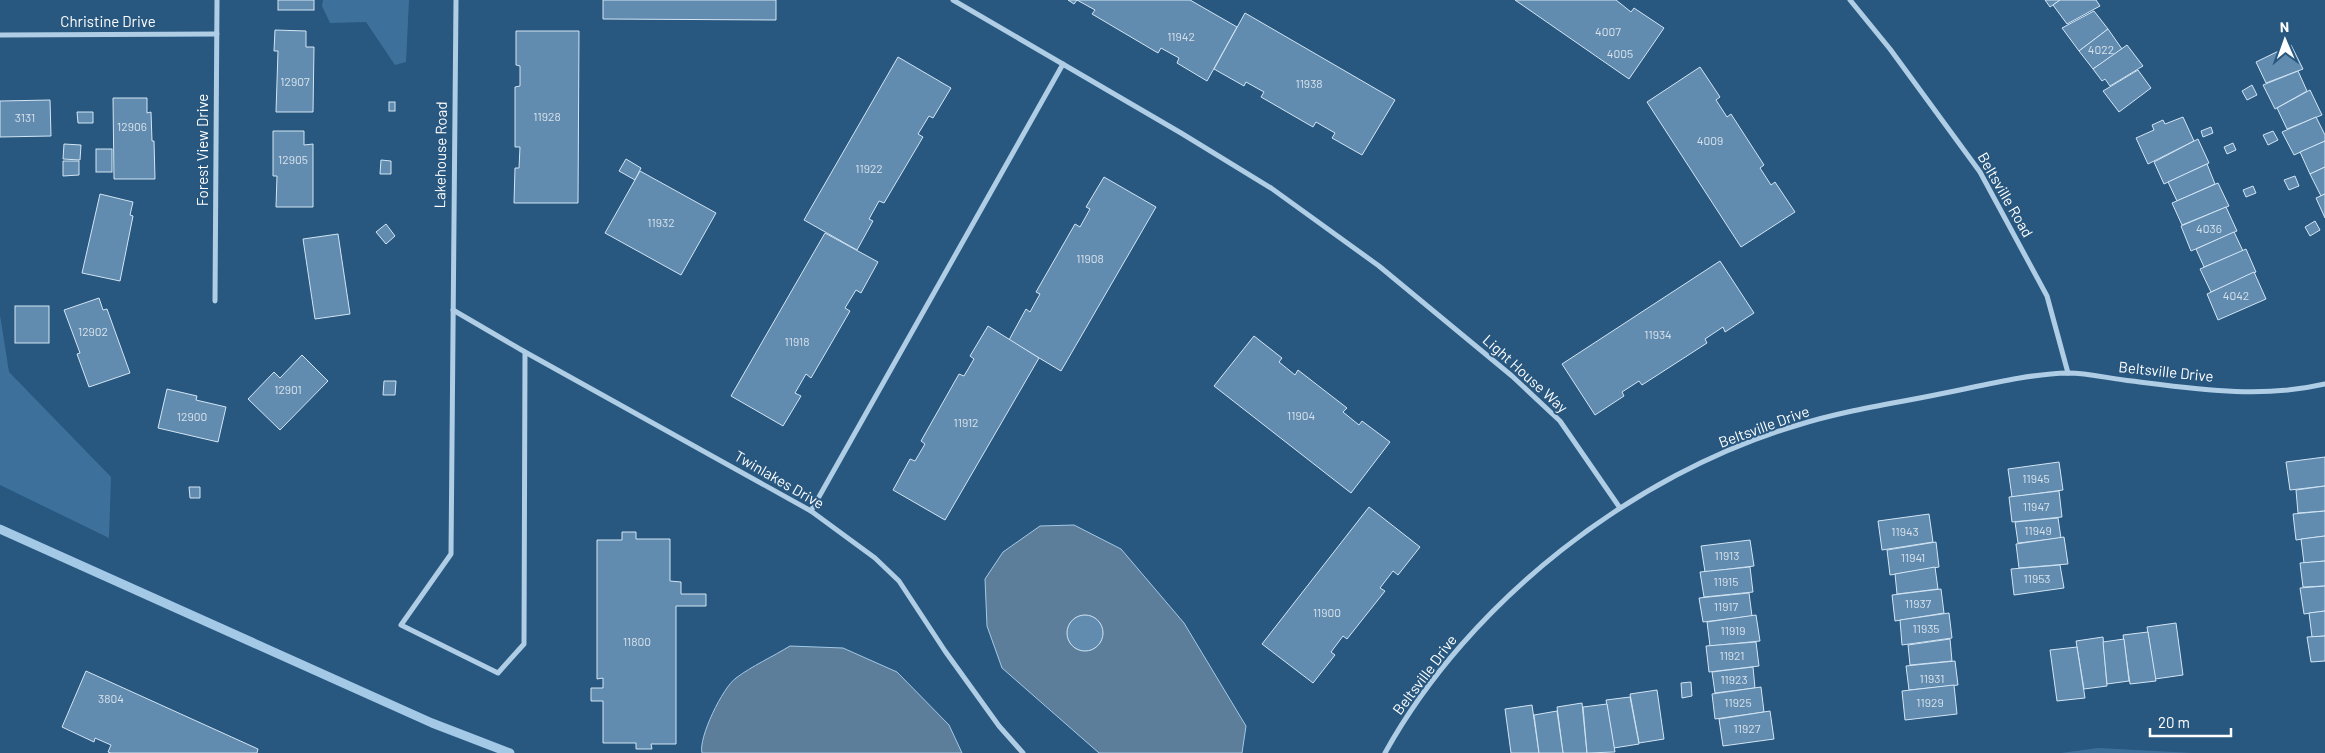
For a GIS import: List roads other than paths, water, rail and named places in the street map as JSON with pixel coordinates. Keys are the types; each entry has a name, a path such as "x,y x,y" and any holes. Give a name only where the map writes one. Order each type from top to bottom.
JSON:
{"street":[{"name":"Forest View Drive","path":"215,301 217,0"},
{"name":"Lakehouse Road","path":"456,0 451,554 401,625 498,672 524,644 525,352"},
{"name":"Light House Way","path":"953,0 1181,132 1271,188 1379,266 1415,298 1512,376 1560,422 1620,508"},
{"name":"Beltsville Road","path":"1850,0 1890,48 1980,172 2046,296 2068,373"},
{"name":"Christine Drive","path":"0,35 217,34"},
{"path":"811,510 1063,64"},
{"name":"Twinlakes Drive","path":"453,310 525,352 811,510 875,558 899,581 950,658 999,726 1023,753"},
{"name":"Beltsville Drive","path":"1385,753 1421,696 1495,610 1543,566 1620,508 1682,472 1734,449 1798,424 2016,380 2068,373 2239,392 2299,390 2325,384"}],"waterway":[{"path":"0,529 432,723 510,753"}]}
